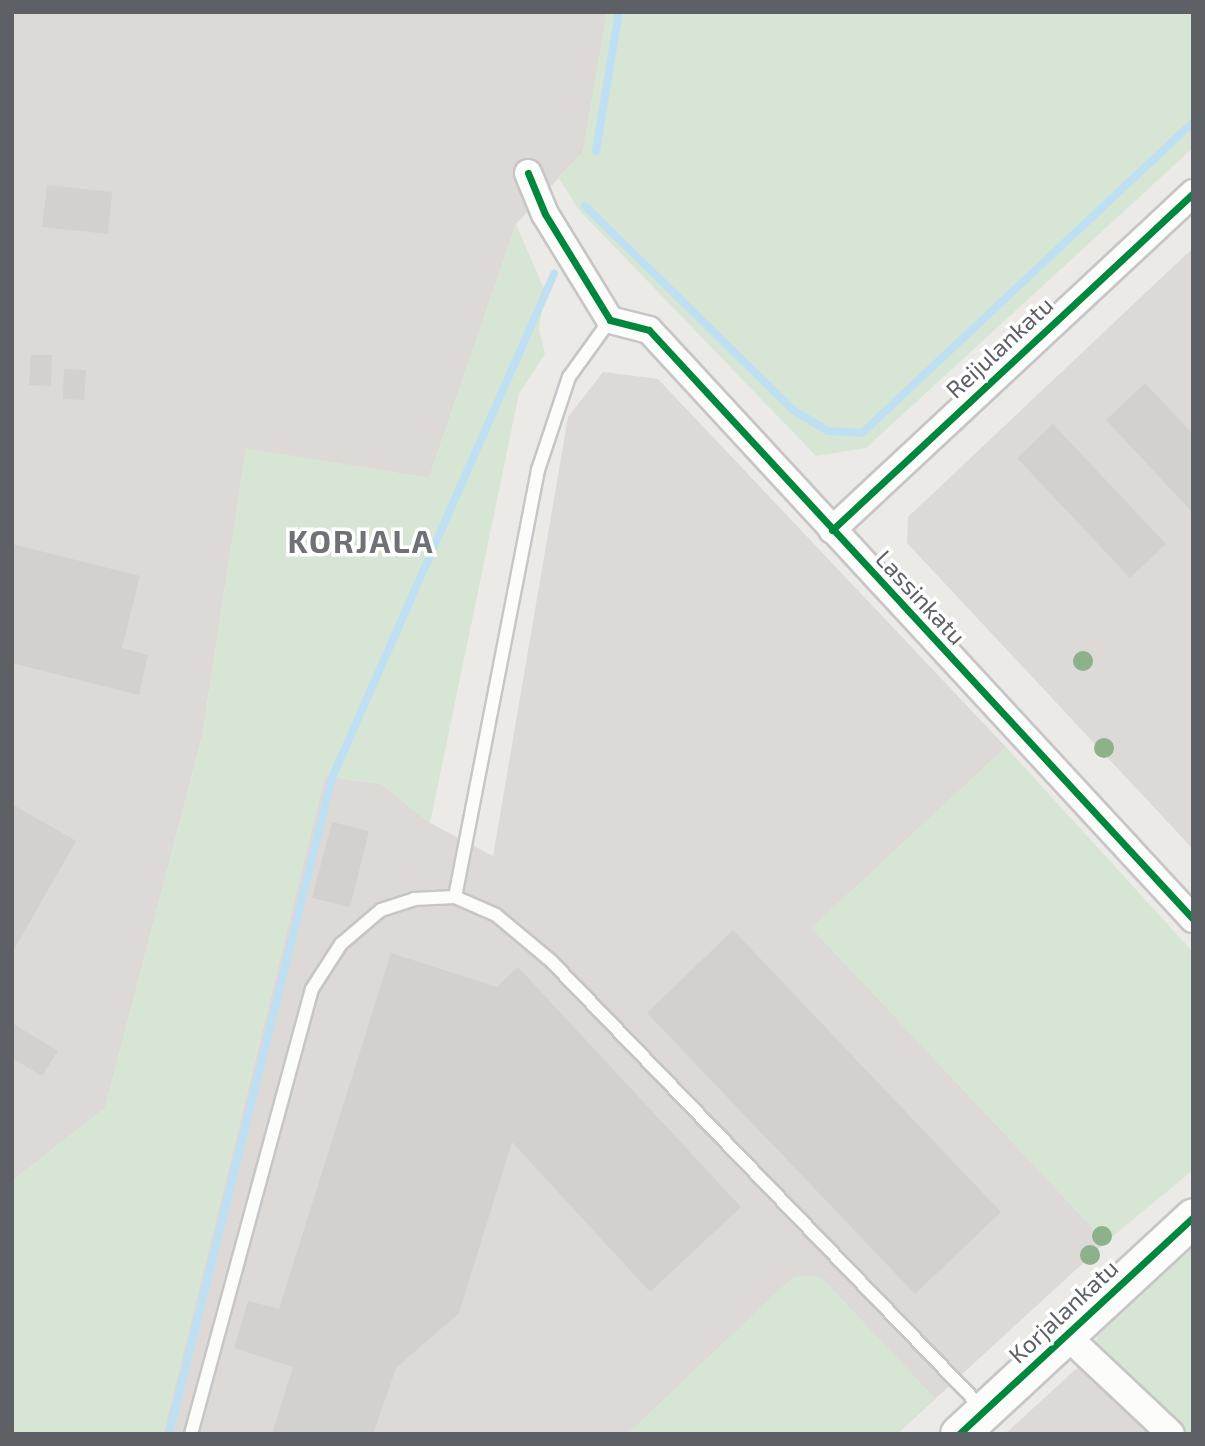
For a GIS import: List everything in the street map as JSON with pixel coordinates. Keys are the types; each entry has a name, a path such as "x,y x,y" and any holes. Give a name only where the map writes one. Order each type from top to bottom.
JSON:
{"street":[{"path":"528,173 545,214 610,320"},
{"name":"Reijulankatu","path":"832,530 1193,193"},
{"name":"Lassinkatu","path":"610,320 649,330 1193,919"},
{"name":"Korjalankatu","path":"972,1422 1193,1217"},
{"path":"1066,1335 1171,1434"}],"lane":[{"path":"455,897 538,470 569,377 610,320"},
{"path":"191,1434 312,989 341,944 381,910 455,897 496,915 551,961 972,1422"}],"shaded area":[{"path":"12,12 607,12 583,152 516,224 429,478 246,449 202,737 105,1108 12,1181"},
{"path":"1193,248 1193,849 907,543 908,517"},
{"path":"603,372 658,379 1006,747 812,928 1106,1242 897,1434 163,1434 325,776 381,784 430,823 493,856 568,417"},
{"path":"1078,1367 1150,1434 1005,1434"}],"green space":[{"path":"607,12 1193,12 1193,148 866,448 816,456 578,209 558,177 583,152"},
{"path":"516,224 545,291 539,329 545,354 519,394 430,823 381,784 325,776 163,1434 12,1434 12,1181 105,1108 202,737 246,448 429,478"},
{"path":"1006,747 1193,952 1193,1170 1106,1242 811,928"},
{"path":"1193,1245 1193,1434 1185,1434 1096,1352 1097,1332"},
{"path":"806,1275 822,1278 935,1398 896,1434 627,1434 792,1278"}],"building":[{"path":"47,185 112,192 108,234 42,227"},
{"path":"31,355 52,355 51,386 29,385"},
{"path":"64,369 86,370 84,400 63,399"},
{"path":"1145,383 1193,434 1193,513 1106,420"},
{"path":"1053,424 1166,544 1130,578 1017,458"},
{"path":"12,544 140,576 122,648 148,655 139,695 12,663"},
{"path":"12,804 76,841 12,953"},
{"path":"332,822 369,831 350,907 312,898"},
{"path":"733,930 1001,1212 915,1294 647,1013"},
{"path":"391,953 497,987 518,967 741,1207 650,1292 512,1142 459,1313 396,1368 373,1434 272,1434 293,1367 234,1348 248,1301 279,1309"},
{"path":"12,1023 58,1051 42,1076 12,1058"}],"waterway":[{"path":"596,151 619,12"},
{"path":"585,206 793,410 828,431 862,433 1193,122"},
{"path":"169,1434 332,778 554,274"}],"cycle path":[{"path":"528,173 545,214 610,320 649,330 1193,919"},
{"path":"832,530 1193,193"},
{"path":"959,1434 1193,1217"}],"district":[{"name":"KORJALA","path":"361,540"}]}
